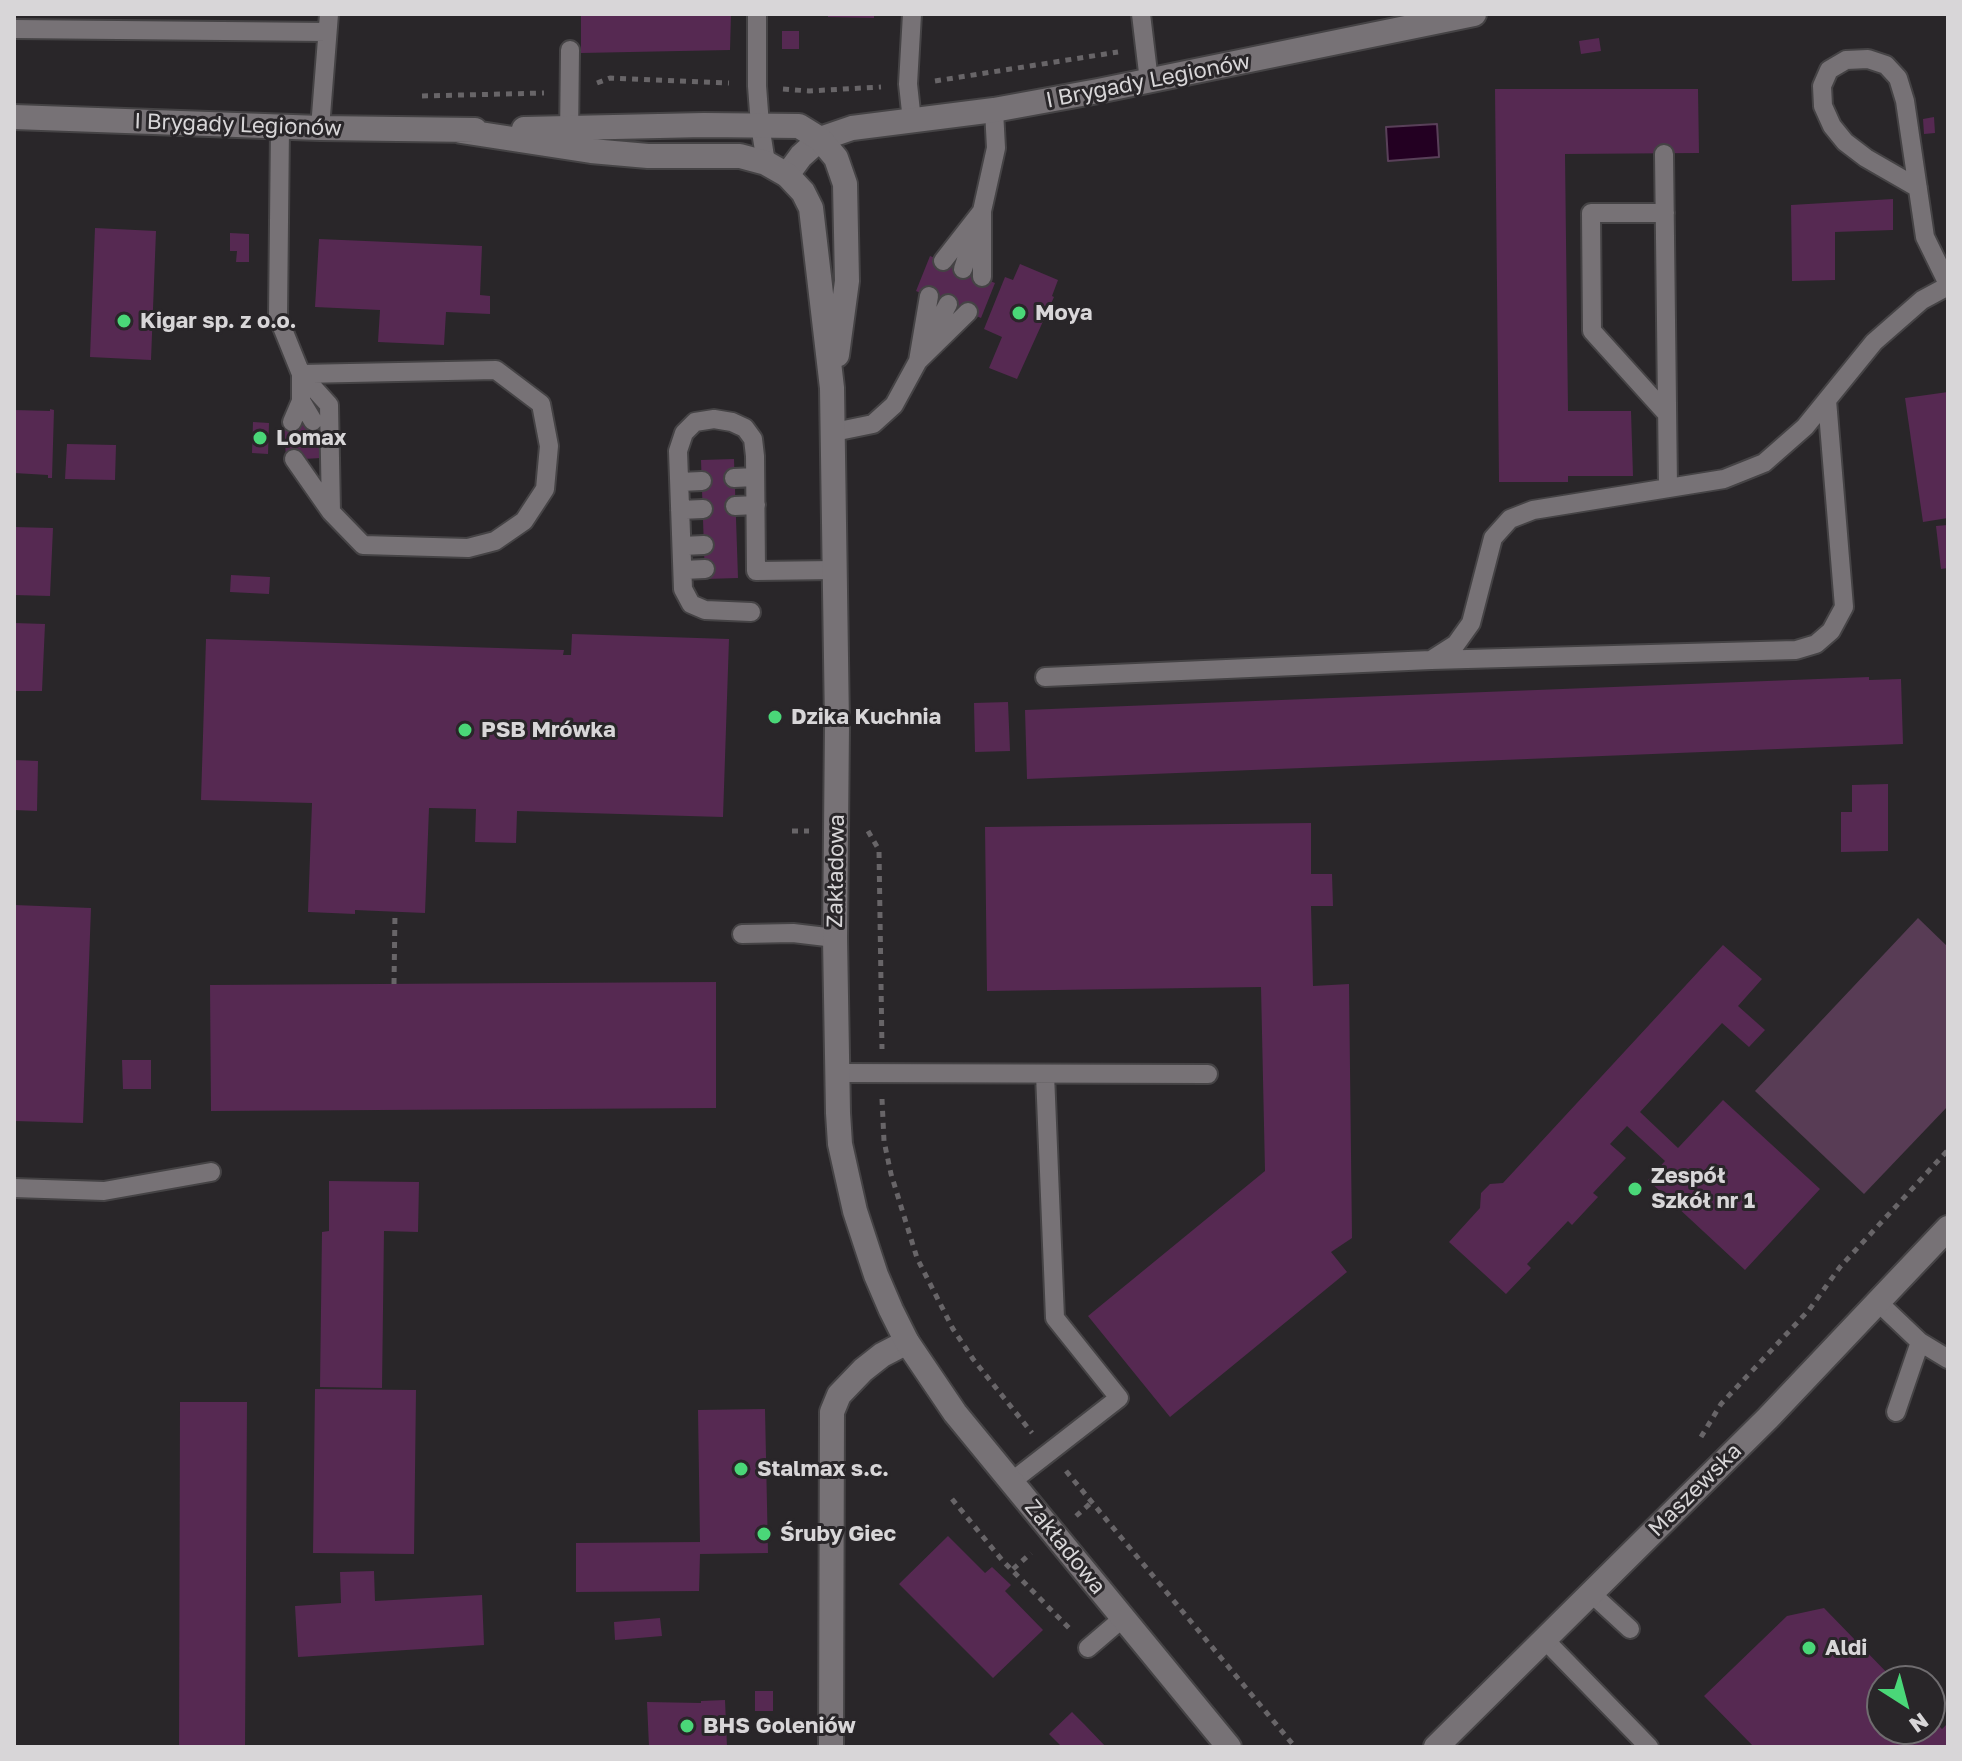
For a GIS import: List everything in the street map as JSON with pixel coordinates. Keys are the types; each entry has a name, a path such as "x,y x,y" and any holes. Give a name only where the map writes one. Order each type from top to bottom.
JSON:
{"street":[{"name":"I Brygady Legionów","path":"569,138 648,156 740,156 776,169 801,156 820,139 852,128 994,110 1149,81 1419,20 1474,14"},
{"name":"I Brygady Legionów","path":"14,117 461,131 569,138 760,125 799,126 820,139"},
{"name":"Zakładowa","path":"820,139 836,158 845,184 847,281 832,388"},
{"name":"Zakładowa","path":"776,169 803,192 811,208 832,388 837,725 837,1073 840,1144 855,1211 876,1275 907,1342 955,1413 1229,1747"},
{"name":"Maszewska","path":"1436,1747 1592,1594 1879,1303 1948,1228"},
{"path":"831,1747 832,1412 839,1395 863,1370 882,1355 907,1342"}],"lane":[{"path":"757,14 760,125 776,169"},
{"path":"912,14 908,84 912,121"},
{"path":"1141,14 1149,81"},
{"path":"14,29 83,22 328,23 320,128"},
{"path":"569,138 570,50"},
{"path":"1431,660 1456,644 1471,623 1493,538 1510,519 1533,510 1724,479 1764,463 1805,427 1874,342 1922,300 1948,285 1925,237 1918,188 1905,101 1898,78 1886,65 1868,59 1846,60 1829,70 1822,86 1823,106 1832,126 1845,142 1866,158 1918,188"},
{"path":"963,269 982,211 996,148 994,110"},
{"path":"280,127 278,317 301,374 329,405 331,512"},
{"path":"1664,154 1668,487"},
{"path":"943,261 982,211"},
{"path":"982,211 982,277"},
{"path":"1665,213 1591,213 1592,331 1667,414"},
{"path":"918,361 929,296"},
{"path":"834,432 873,424 894,405 948,304"},
{"path":"918,361 968,312"},
{"path":"301,374 496,370 541,404 549,446 545,489 524,521 495,541 468,548 363,545 331,512 298,468 314,459"},
{"path":"292,422 301,401 301,374"},
{"path":"1045,677 1431,660 1796,650 1816,644 1831,631 1844,607 1827,400"},
{"path":"301,401 313,421"},
{"path":"751,612 705,610 691,604 683,589 678,451 684,433 695,422 714,419 732,422 745,428 753,439 756,505 746,543 750,568 835,570"},
{"path":"734,478 755,477"},
{"path":"680,482 702,481"},
{"path":"735,506 756,505"},
{"path":"680,510 703,509"},
{"path":"682,546 704,545"},
{"path":"683,570 705,569"},
{"path":"742,934 793,933 835,938"},
{"path":"837,1073 1208,1074"},
{"path":"1011,1482 1119,1398 1055,1318 1045,1074"},
{"path":"14,1188 104,1191 211,1172"},
{"path":"1879,1303 1920,1342 1948,1359"},
{"path":"1896,1412 1920,1342"},
{"path":"1592,1594 1630,1629"},
{"path":"1088,1648 1123,1618"},
{"path":"1545,1640 1649,1747"}],"path":[{"path":"570,93 610,78 703,80 809,91 908,84 1143,47"},
{"path":"866,828 879,850 884,1141 917,1258 966,1349 1295,1747"},
{"path":"394,984 395,912"},
{"path":"1695,1444 1721,1404 1784,1338 1840,1267 1948,1150"},
{"path":"952,1499 1002,1560 1088,1648"}],"shaded area":[{"path":"1437,124 1439,157 1388,161 1386,127"},
{"path":"1918,918 1948,947 1948,1106 1864,1194 1755,1091"}],"building":[{"path":"581,14 731,14 730,50 581,53"},
{"path":"828,14 874,14 874,18 828,17"},
{"path":"782,31 799,31 799,49 782,49"},
{"path":"1599,38 1601,51 1581,54 1579,41"},
{"path":"1495,89 1698,89 1699,153 1565,154 1568,411 1631,411 1633,476 1568,476 1568,482 1499,482"},
{"path":"1934,117 1935,133 1924,134 1923,119"},
{"path":"1893,199 1893,230 1835,232 1835,280 1792,281 1791,205"},
{"path":"95,228 156,231 151,360 90,357"},
{"path":"230,233 249,234 249,262 236,262 237,251 230,251"},
{"path":"319,239 482,246 480,295 490,296 490,314 446,312 444,345 378,342 380,310 315,307"},
{"path":"930,256 995,283 981,318 916,291"},
{"name":"Moya","path":"1020,264 1058,280 1054,297 1017,379 989,368 1002,337 984,329 1005,277 1013,280"},
{"path":"1948,392 1948,518 1923,522 1905,398"},
{"path":"14,410 54,410 52,478 48,475 14,473"},
{"path":"319,421 321,458 286,460 284,422"},
{"name":"Lomax","path":"253,422 269,423 268,454 252,453"},
{"path":"67,444 116,445 115,480 65,479"},
{"path":"734,459 738,578 705,579 701,460"},
{"path":"1948,525 1948,568 1941,569 1936,526"},
{"path":"14,527 53,528 50,596 14,595"},
{"path":"231,575 270,577 269,594 230,592"},
{"path":"14,623 45,624 42,691 14,691"},
{"name":"PSB Mrówka","path":"572,634 729,639 723,817 517,811 516,843 475,842 476,809 429,808 425,913 355,910 355,914 308,912 312,803 201,800 206,639 564,650 563,655 571,655"},
{"path":"1869,677 1869,680 1901,679 1903,744 1027,779 1025,710"},
{"path":"1008,702 1010,751 975,752 974,703"},
{"path":"14,760 38,761 37,811 14,810"},
{"path":"1888,784 1888,851 1841,852 1841,812 1852,812 1852,785"},
{"path":"1311,823 1311,874 1332,874 1333,906 1311,906 1313,986 1349,984 1352,1238 1331,1252 1347,1272 1170,1417 1088,1316 1265,1171 1261,987 987,991 985,827"},
{"path":"14,905 91,908 83,1123 14,1121"},
{"path":"1723,945 1762,979 1738,1006 1765,1030 1749,1047 1722,1023 1640,1112 1678,1148 1723,1100 1820,1189 1745,1270 1648,1180 1665,1161 1627,1126 1610,1144 1626,1158 1593,1193 1598,1197 1572,1225 1568,1221 1527,1264 1531,1268 1506,1294 1449,1242 1480,1208 1481,1193 1490,1184 1503,1183"},
{"path":"716,982 716,1108 211,1111 210,985"},
{"path":"122,1060 151,1060 151,1089 123,1089"},
{"path":"329,1181 419,1182 418,1232 384,1231 382,1388 320,1387 322,1232 329,1231"},
{"path":"315,1389 416,1390 414,1554 313,1553"},
{"path":"180,1402 247,1402 245,1747 179,1747"},
{"path":"765,1409 768,1553 700,1554 699,1591 576,1592 576,1543 700,1542 698,1410"},
{"path":"948,1536 985,1573 992,1567 1011,1585 1005,1591 1043,1630 993,1678 899,1584"},
{"path":"374,1571 375,1601 482,1595 484,1645 298,1657 295,1606 341,1603 340,1572"},
{"name":"Aldi","path":"1824,1608 1879,1665 1866,1665 1866,1745 1946,1745 1948,1723 1948,1747 1754,1747 1704,1696 1787,1616"},
{"path":"660,1618 662,1636 615,1640 614,1622"},
{"path":"755,1691 773,1691 773,1711 755,1711"},
{"name":"BHS Goleniów","path":"725,1700 727,1747 649,1747 647,1702"},
{"path":"1072,1712 1106,1747 1062,1747 1049,1734"}],"place":[{"name":"Moya","path":"1019,313"},
{"name":"Kigar sp. z o.o.","path":"124,321"},
{"name":"Lomax","path":"260,438"},
{"name":"Dzika Kuchnia","path":"775,717"},
{"name":"PSB Mrówka","path":"465,730"},
{"name":"Zespół Szkół nr 1","path":"1635,1189"},
{"name":"Stalmax s.c.","path":"741,1469"},
{"name":"Śruby Giec","path":"764,1534"},
{"name":"Aldi","path":"1809,1648"},
{"name":"BHS Goleniów","path":"687,1726"}]}
